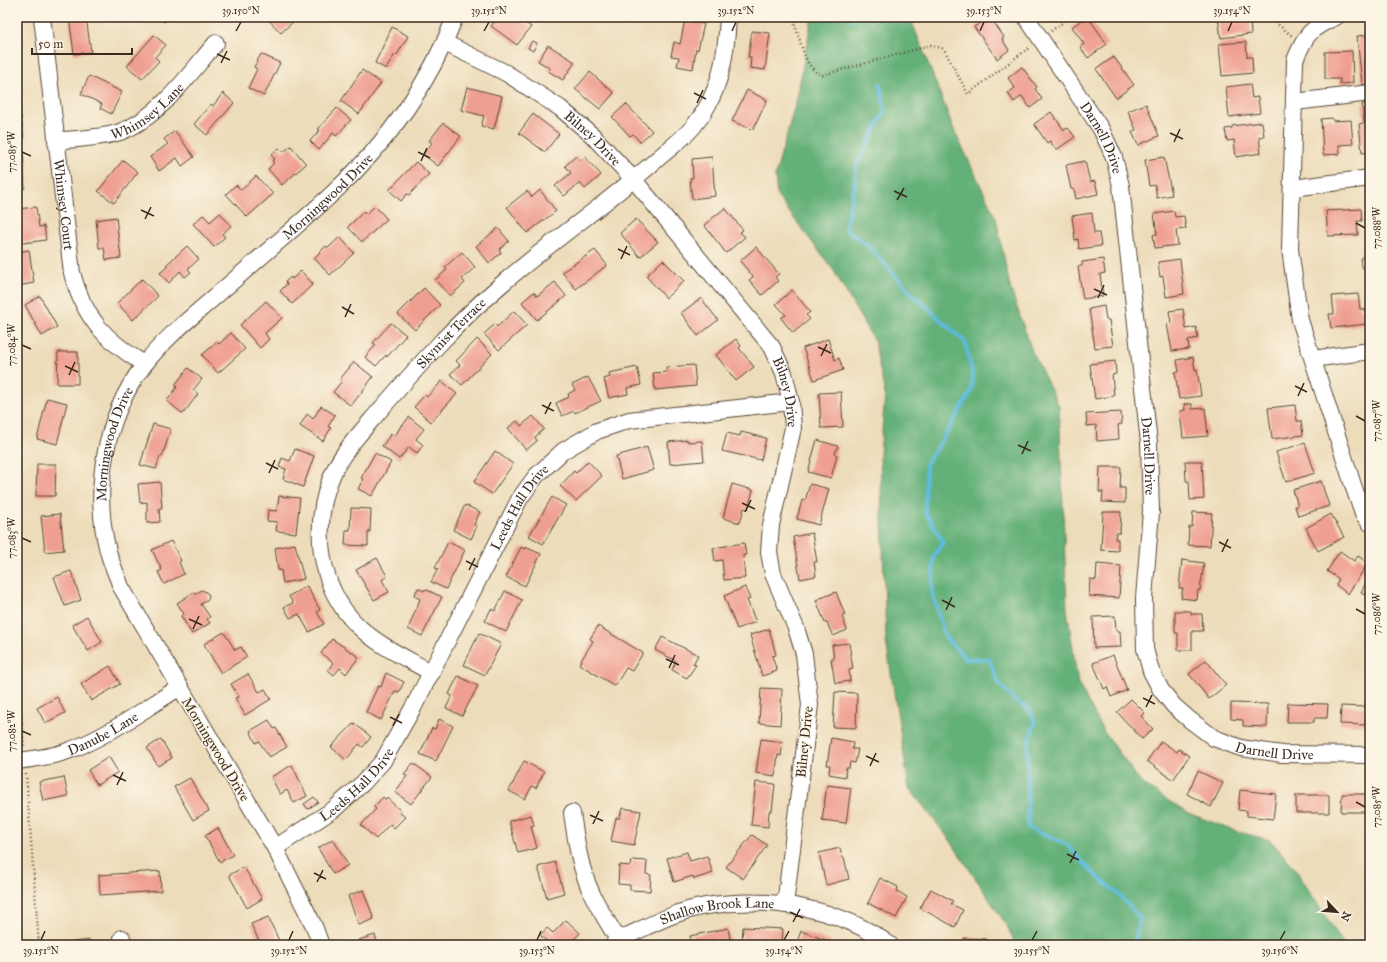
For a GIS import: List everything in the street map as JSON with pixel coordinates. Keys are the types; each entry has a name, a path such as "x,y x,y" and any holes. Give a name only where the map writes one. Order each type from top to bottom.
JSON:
{"street":[{"name":"Whimsey Court","path":"42,17 72,273 85,310 98,329 124,352 144,364"},
{"name":"Morningwood Drive","path":"321,945 314,926 275,848 121,587 108,551 102,515 100,490 107,446 123,398 144,364 182,326 334,192 369,156 411,104 445,43 456,17"},
{"name":"Skymist Terrace","path":"432,673 373,640 356,624 342,605 326,573 321,551 320,527 324,501 334,471 351,445 434,347 502,283 634,180 692,128 706,108 721,76 726,51 728,17"},
{"name":"Darnell Drive","path":"1026,17 1040,39 1055,58 1101,129 1114,157 1121,186 1149,443 1151,512 1144,598 1145,649 1151,671 1161,690 1190,720 1214,738 1241,748 1282,754 1370,755"},
{"path":"1336,17 1316,25 1302,44 1295,60 1293,188 1290,249 1300,320 1353,485 1363,514 1370,523"},
{"name":"Whimsey Lane","path":"56,141 100,137 121,131 140,122 172,93 216,43"},
{"name":"Bilney Drive","path":"445,43 506,73 560,108 592,135 634,180 772,347 784,374 791,402 793,428 771,525 769,552 773,574 796,628 804,654 810,705 785,905"},
{"path":"1295,102 1370,94"},
{"path":"1293,188 1370,178"},
{"path":"1313,359 1370,351"},
{"name":"Leeds Hall Drive","path":"275,848 334,809 364,783 382,761 399,735 432,673 520,498 536,476 563,451 597,431 629,420 791,402"},
{"name":"Danube Lane","path":"21,760 64,752 80,746 107,732 180,687"},
{"path":"572,813 575,835 584,874 592,895 616,943"},
{"name":"Shallow Brook Lane","path":"616,943 668,917 705,906 745,902 785,905 816,910 853,924 890,945"}],"path":[{"path":"791,17 808,63 815,73 824,75 931,45 944,50 968,94 1070,17"},
{"path":"1269,17 1302,44"},
{"path":"17,665 21,760 39,945"}],"green space":[{"path":"812,17 910,17 955,132 996,218 1010,287 1032,351 1059,406 1067,609 1078,683 1104,732 1142,784 1188,813 1235,831 1270,840 1294,867 1344,945 1016,945 1007,926 950,840 909,788 886,641 880,455 885,394 874,341 834,271 777,196 775,176 797,98"}],"building":[{"path":"69,17 86,17 91,52 74,54"},
{"path":"160,17 169,17 164,22"},
{"path":"266,17 292,17 295,20 281,33"},
{"path":"498,17 517,17 531,27 517,45 491,26"},
{"path":"990,17 1004,37 1002,39 1009,50 997,59 974,27"},
{"path":"1088,17 1107,44 1088,58 1080,47 1084,44 1072,27"},
{"path":"1218,17 1245,17 1245,20 1250,19 1251,34 1221,38"},
{"path":"685,20 704,24 698,50 696,49 693,69 677,66 679,57 671,56 674,42 680,44"},
{"path":"392,27 408,36 397,55 395,54 386,69 375,63"},
{"path":"752,31 770,33 765,70 750,68 751,57 748,57"},
{"path":"154,35 166,45 155,57 159,61 142,79 127,66"},
{"path":"1370,35 1370,84 1362,85 1357,36"},
{"path":"532,41 537,43 533,51 528,48"},
{"path":"1246,42 1247,57 1252,57 1253,73 1222,76 1219,44"},
{"path":"548,45 575,62 563,80 548,71 550,68 538,61"},
{"path":"1352,51 1353,83 1340,84 1340,79 1325,79 1325,52"},
{"path":"261,54 280,63 264,96 248,88 257,69 254,67"},
{"path":"1114,57 1134,85 1116,98 1096,69"},
{"path":"1022,67 1037,87 1035,89 1042,99 1030,108 1022,96 1014,102 1008,93 1015,88 1008,78"},
{"path":"362,70 381,83 359,114 341,101"},
{"path":"590,72 614,93 600,109 575,89"},
{"path":"89,76 122,92 111,114 100,108 102,104 81,94"},
{"path":"1250,84 1252,98 1258,97 1260,113 1229,117 1226,87"},
{"path":"467,87 502,96 494,129 481,126 484,116 461,110"},
{"path":"747,90 767,100 753,130 732,121"},
{"path":"223,93 234,103 207,135 194,124 211,104 213,106"},
{"path":"17,103 19,103 24,139 17,140"},
{"path":"626,104 652,131 640,142 633,134 630,136 612,117"},
{"path":"1146,104 1159,136 1138,145 1132,132 1136,130 1128,111"},
{"path":"1362,104 1370,104 1370,152 1362,153 1359,124 1364,123"},
{"path":"337,108 351,120 336,136 333,133 319,150 310,141 320,130 318,129"},
{"path":"1051,112 1064,130 1068,128 1075,137 1056,150 1050,141 1047,143 1034,124"},
{"path":"533,114 559,134 545,152 519,133"},
{"path":"1332,118 1333,121 1351,120 1353,144 1339,145 1340,154 1323,155 1321,119"},
{"path":"1262,122 1264,136 1259,137 1261,153 1236,157 1234,140 1227,141 1225,129 1232,128 1232,126"},
{"path":"443,123 461,136 438,166 423,154 432,143 429,141"},
{"path":"175,131 194,157 182,166 177,158 159,171 150,157 168,144 164,139"},
{"path":"291,146 306,164 282,185 268,169 274,163 272,161 275,159 271,155 279,148 283,152"},
{"path":"23,150 25,188 17,189 17,151"},
{"path":"576,156 580,161 585,157 601,175 585,189 580,183 564,196 555,186 571,173 565,166"},
{"path":"712,157 715,196 692,199 690,178 693,178 692,159"},
{"path":"1164,157 1172,195 1157,198 1155,185 1149,186 1145,160"},
{"path":"123,160 138,172 114,203 98,191"},
{"path":"1085,161 1090,182 1095,181 1098,194 1076,199 1074,189 1071,189 1066,165"},
{"path":"416,162 429,174 409,195 407,194 401,201 389,190"},
{"path":"256,176 273,194 247,217 226,194 236,185 241,190"},
{"path":"540,190 556,211 527,233 507,207 527,191 532,197"},
{"path":"375,206 387,219 362,242 348,227 364,211 366,214"},
{"path":"36,207 39,227 44,226 46,240 23,243 23,241 17,242 17,231 20,231 17,209"},
{"path":"725,208 743,230 740,232 745,237 726,253 704,225"},
{"path":"1361,209 1362,221 1357,221 1358,235 1328,236 1326,211"},
{"path":"1174,211 1175,217 1184,216 1186,229 1176,230 1178,245 1155,248 1153,235 1157,234 1154,214"},
{"path":"220,213 231,226 222,234 225,237 214,247 193,224 203,215 210,222"},
{"path":"1092,213 1094,233 1099,233 1101,246 1079,249 1078,239 1075,240 1072,216"},
{"path":"116,217 121,258 106,260 104,248 99,248 96,220"},
{"path":"636,219 658,242 640,257 620,233"},
{"path":"498,228 509,241 499,250 501,253 489,263 476,246"},
{"path":"340,237 354,253 330,275 314,258 326,246 328,248"},
{"path":"187,246 199,259 188,269 191,272 185,277 180,271 169,283 160,273 168,266 166,265"},
{"path":"756,247 779,274 775,277 778,281 762,295 749,280 753,277 740,261"},
{"path":"29,250 34,283 17,286 17,252"},
{"path":"595,250 607,265 576,289 562,272"},
{"path":"462,252 475,267 462,279 465,283 450,296 435,280 447,270 445,267"},
{"path":"1103,259 1105,273 1100,274 1103,296 1083,299 1078,267 1082,266 1082,262"},
{"path":"1180,259 1184,294 1166,297 1163,276 1160,277 1158,262"},
{"path":"663,260 684,281 666,298 646,276"},
{"path":"301,271 313,284 292,304 280,291 287,284 285,282 291,277 292,279"},
{"path":"142,279 158,296 133,320 117,303"},
{"path":"555,282 566,296 537,320 522,302 534,292 537,296"},
{"path":"424,288 440,305 415,330 398,314"},
{"path":"792,290 810,312 806,315 810,319 793,333 781,318 786,315 776,304"},
{"path":"1358,294 1360,309 1365,309 1367,324 1331,328 1329,314 1334,314 1332,296"},
{"path":"40,296 57,327 42,336 25,305"},
{"path":"701,298 718,320 698,336 681,313"},
{"path":"266,301 282,318 265,333 269,339 260,348 240,325"},
{"path":"1104,306 1106,320 1109,320 1113,346 1095,348 1089,309"},
{"path":"1183,309 1186,329 1196,327 1198,338 1188,340 1189,349 1172,351 1167,324 1171,323 1169,311"},
{"path":"514,311 527,325 499,350 484,334 495,324 497,327"},
{"path":"391,323 406,335 387,357 386,355 376,366 365,357 376,345 373,343"},
{"path":"231,333 245,349 218,373 202,355 217,342 219,344"},
{"path":"477,339 492,354 462,385 450,374 460,365 456,361"},
{"path":"736,339 741,346 739,348 754,367 736,381 716,355"},
{"path":"828,339 835,360 839,358 843,370 814,380 803,348"},
{"path":"58,352 78,352 78,384 57,384"},
{"path":"1193,357 1195,370 1197,369 1201,396 1179,399 1175,372 1179,372 1177,360"},
{"path":"1115,361 1116,374 1112,375 1114,396 1095,399 1090,364"},
{"path":"354,362 373,377 351,406 333,392 342,381 340,379"},
{"path":"694,365 696,386 655,390 653,373 667,372 666,367"},
{"path":"637,367 641,385 627,388 628,394 609,398 604,379 610,377 609,373"},
{"path":"188,368 202,379 193,390 198,394 183,414 167,401 177,387 175,385"},
{"path":"588,377 601,401 575,413 574,411 562,416 556,403 569,397 568,394 575,390 572,385"},
{"path":"442,381 457,394 431,422 414,407 425,395 427,397"},
{"path":"841,392 843,427 821,428 819,393"},
{"path":"47,398 67,403 57,444 37,439"},
{"path":"1184,404 1192,404 1192,409 1205,408 1208,436 1183,438 1180,411 1185,410"},
{"path":"1295,405 1297,421 1301,421 1303,435 1272,439 1268,408"},
{"path":"321,406 335,415 328,427 331,428 323,441 300,426 307,414 313,419"},
{"path":"1121,412 1122,424 1118,425 1119,439 1097,441 1096,425 1087,426 1086,414"},
{"path":"533,416 544,429 535,437 537,441 526,450 508,428 517,421 521,426"},
{"path":"409,417 424,429 416,439 423,445 417,453 409,447 399,459 382,446 391,434 395,436 402,424 403,425"},
{"path":"153,424 171,429 162,457 160,456 156,469 140,465"},
{"path":"741,432 766,438 761,460 722,451 727,433 740,436"},
{"path":"688,440 688,442 702,441 704,461 670,464 668,442"},
{"path":"817,440 838,446 835,454 837,455 831,478 808,472"},
{"path":"1305,443 1315,473 1286,482 1276,452"},
{"path":"647,447 654,470 622,479 616,456"},
{"path":"295,449 314,456 303,487 283,479 286,469 279,467 282,458 290,461"},
{"path":"495,451 513,464 492,494 474,482"},
{"path":"375,453 391,462 372,496 358,489 363,479 361,478"},
{"path":"588,461 602,476 576,501 560,486 574,471 576,473"},
{"path":"1185,461 1202,461 1204,499 1190,500 1189,481 1186,481"},
{"path":"37,464 56,464 55,496 36,496"},
{"path":"1100,467 1121,467 1120,488 1125,488 1125,503 1102,502 1103,492 1099,492"},
{"path":"1321,481 1329,506 1298,516 1295,506 1298,506 1293,490"},
{"path":"160,482 162,508 159,508 160,522 147,523 147,502 140,503 138,484"},
{"path":"732,484 753,490 748,509 744,508 740,523 723,518"},
{"path":"810,484 829,489 819,525 797,519 802,500 805,501"},
{"path":"279,496 300,498 296,533 276,531 277,522 267,521 268,510 277,511"},
{"path":"552,497 566,505 543,544 529,536"},
{"path":"465,505 480,512 474,524 477,526 471,539 453,530"},
{"path":"351,508 371,509 370,532 368,531 368,546 345,545 346,530 350,530"},
{"path":"1103,512 1121,512 1120,533 1116,533 1115,539 1118,539 1118,551 1101,550"},
{"path":"1193,512 1212,513 1210,546 1188,545 1189,527 1192,527"},
{"path":"60,514 64,550 45,552 41,516"},
{"path":"1331,514 1344,537 1318,551 1306,528"},
{"path":"812,533 817,562 814,562 816,576 800,579 793,537"},
{"path":"171,541 181,561 179,562 184,574 164,584 158,572 162,570 152,550"},
{"path":"448,542 465,550 446,589 431,582 438,569 435,568"},
{"path":"744,543 746,555 743,555 745,578 724,580 722,560 715,561 713,548"},
{"path":"295,544 304,579 283,583 281,570 278,570 275,548"},
{"path":"521,547 524,549 525,547 541,554 525,586 506,577"},
{"path":"1340,551 1354,561 1358,556 1368,563 1348,594 1336,585 1339,579 1327,571"},
{"path":"377,558 387,576 382,580 389,592 374,600 356,570"},
{"path":"1182,560 1204,563 1197,600 1181,598 1183,588 1179,588"},
{"path":"1097,564 1121,566 1119,598 1089,596 1090,579 1096,580"},
{"path":"71,571 81,600 65,606 54,577"},
{"path":"1370,573 1370,597 1361,593"},
{"path":"307,586 320,610 317,612 324,624 309,632 299,614 290,618 284,607 293,603 289,596"},
{"path":"745,587 750,599 747,600 756,622 737,629 724,596"},
{"path":"418,588 424,591 425,589 442,597 422,636 408,629 420,599 414,596"},
{"path":"202,590 209,595 208,600 201,604 210,617 207,619 210,623 192,634 181,616 184,614 177,603 194,592 195,594"},
{"path":"505,591 522,600 506,632 485,621 491,609 495,611"},
{"path":"836,592 845,615 842,616 847,630 833,636 827,623 825,623 816,600"},
{"path":"1175,611 1191,611 1191,614 1202,614 1203,631 1192,631 1192,650 1178,650 1178,633 1175,633"},
{"path":"87,616 102,642 88,651 72,625"},
{"path":"1115,616 1116,631 1120,631 1121,647 1094,648 1093,617"},
{"path":"598,626 643,653 632,671 626,668 615,686 579,664 593,641 590,639"},
{"path":"769,629 776,655 772,656 777,671 762,676 750,635"},
{"path":"224,632 235,650 241,647 247,657 221,673 204,644"},
{"path":"479,633 501,644 485,675 464,665"},
{"path":"662,637 698,655 693,664 696,665 687,678 672,670 676,661 655,650"},
{"path":"332,639 359,657 346,674 340,668 334,675 328,670 333,663 321,653"},
{"path":"849,643 853,669 849,670 850,681 835,683 831,659 834,659 832,645"},
{"path":"1113,655 1127,690 1111,697 1107,687 1104,689 1093,663"},
{"path":"1206,660 1226,685 1209,699 1189,674"},
{"path":"110,666 120,684 91,701 81,684"},
{"path":"386,673 404,682 399,692 395,691 381,720 366,712 378,686 381,687"},
{"path":"248,674 259,692 265,689 271,699 245,715 235,698 239,697 231,684"},
{"path":"458,676 478,686 462,716 446,708 452,696 449,694"},
{"path":"761,688 782,689 780,725 759,723"},
{"path":"835,692 857,693 856,728 833,727"},
{"path":"57,697 65,713 45,723 37,708"},
{"path":"1131,699 1145,713 1141,716 1153,729 1142,739 1117,712"},
{"path":"1231,703 1268,704 1267,727 1243,726 1243,720 1231,719"},
{"path":"1288,703 1328,704 1327,718 1314,718 1314,722 1287,722"},
{"path":"1365,703 1370,703 1370,719 1366,719 1366,725 1340,724 1341,706 1365,707"},
{"path":"439,719 453,726 436,761 420,754 432,728 435,729"},
{"path":"269,720 274,729 276,728 287,747 269,757 259,741 256,743 250,731"},
{"path":"354,723 371,737 363,747 359,744 346,760 331,747"},
{"path":"831,738 853,742 852,749 858,749 855,763 850,762 849,768 846,768 845,777 829,774 830,765 827,765"},
{"path":"161,739 172,758 158,766 147,748"},
{"path":"761,739 783,742 781,756 778,755 775,776 756,773"},
{"path":"1161,741 1177,752 1179,749 1189,756 1173,780 1147,761"},
{"path":"109,757 118,772 97,785 88,770"},
{"path":"524,761 544,772 536,788 532,786 525,799 509,791"},
{"path":"413,763 432,777 411,804 395,792 407,776 404,774"},
{"path":"292,765 307,796 294,803 287,790 280,794 271,777"},
{"path":"1198,771 1223,783 1211,807 1187,794"},
{"path":"64,777 68,796 43,801 39,782"},
{"path":"190,778 209,811 193,820 174,787"},
{"path":"756,782 775,784 772,811 769,811 768,827 751,825"},
{"path":"827,785 851,788 846,823 822,820"},
{"path":"1240,790 1276,794 1273,819 1247,816 1247,811 1238,810"},
{"path":"1342,794 1370,794 1370,808 1366,808 1366,812 1341,812"},
{"path":"1296,795 1329,795 1329,813 1296,813"},
{"path":"314,797 318,802 308,809 304,804"},
{"path":"383,797 385,799 387,798 401,811 399,812 405,817 394,828 390,824 376,839 361,825 376,809 374,807"},
{"path":"622,808 641,811 634,845 611,841 616,818 620,818"},
{"path":"531,815 534,825 531,826 537,848 518,853 509,821"},
{"path":"218,828 233,855 220,862 205,836"},
{"path":"752,835 767,845 743,879 726,867"},
{"path":"333,839 348,865 333,874 318,848"},
{"path":"840,848 842,857 844,857 849,879 826,885 819,853"},
{"path":"687,852 690,861 707,856 713,873 694,879 693,876 674,882 667,858"},
{"path":"632,860 647,861 646,874 651,875 650,891 630,890 630,885 618,884 619,865 631,866"},
{"path":"555,862 564,893 547,898 538,867"},
{"path":"244,867 262,899 247,908 229,875"},
{"path":"160,871 161,891 100,895 99,875"},
{"path":"880,878 898,887 897,891 907,897 896,918 868,903"},
{"path":"931,889 953,901 951,904 963,910 955,927 920,908"},
{"path":"363,890 374,919 359,925 348,896"},
{"path":"268,917 281,945 261,945 251,924"},
{"path":"566,920 580,933 568,945 547,945 549,943 540,935 547,928 553,933"},
{"path":"743,927 783,929 782,945 757,945 757,943 742,943"},
{"path":"728,928 731,944 692,945 690,936"},
{"path":"801,931 831,942 830,945 796,945"},
{"path":"375,935 378,945 360,945 359,940"},
{"path":"964,938 986,939 986,945 964,945"},
{"path":"90,940 90,945 73,945 73,942"}],"waterway":[{"path":"880,84 885,111 856,167 855,183 845,229 869,246 910,292 965,342 973,377 971,392 926,464 925,512 943,542 934,556 932,592 945,637 966,659 989,659 998,682 1015,701 1029,709 1035,722 1027,750 1028,828 1066,844 1093,873 1117,893 1140,918 1134,945"}]}
